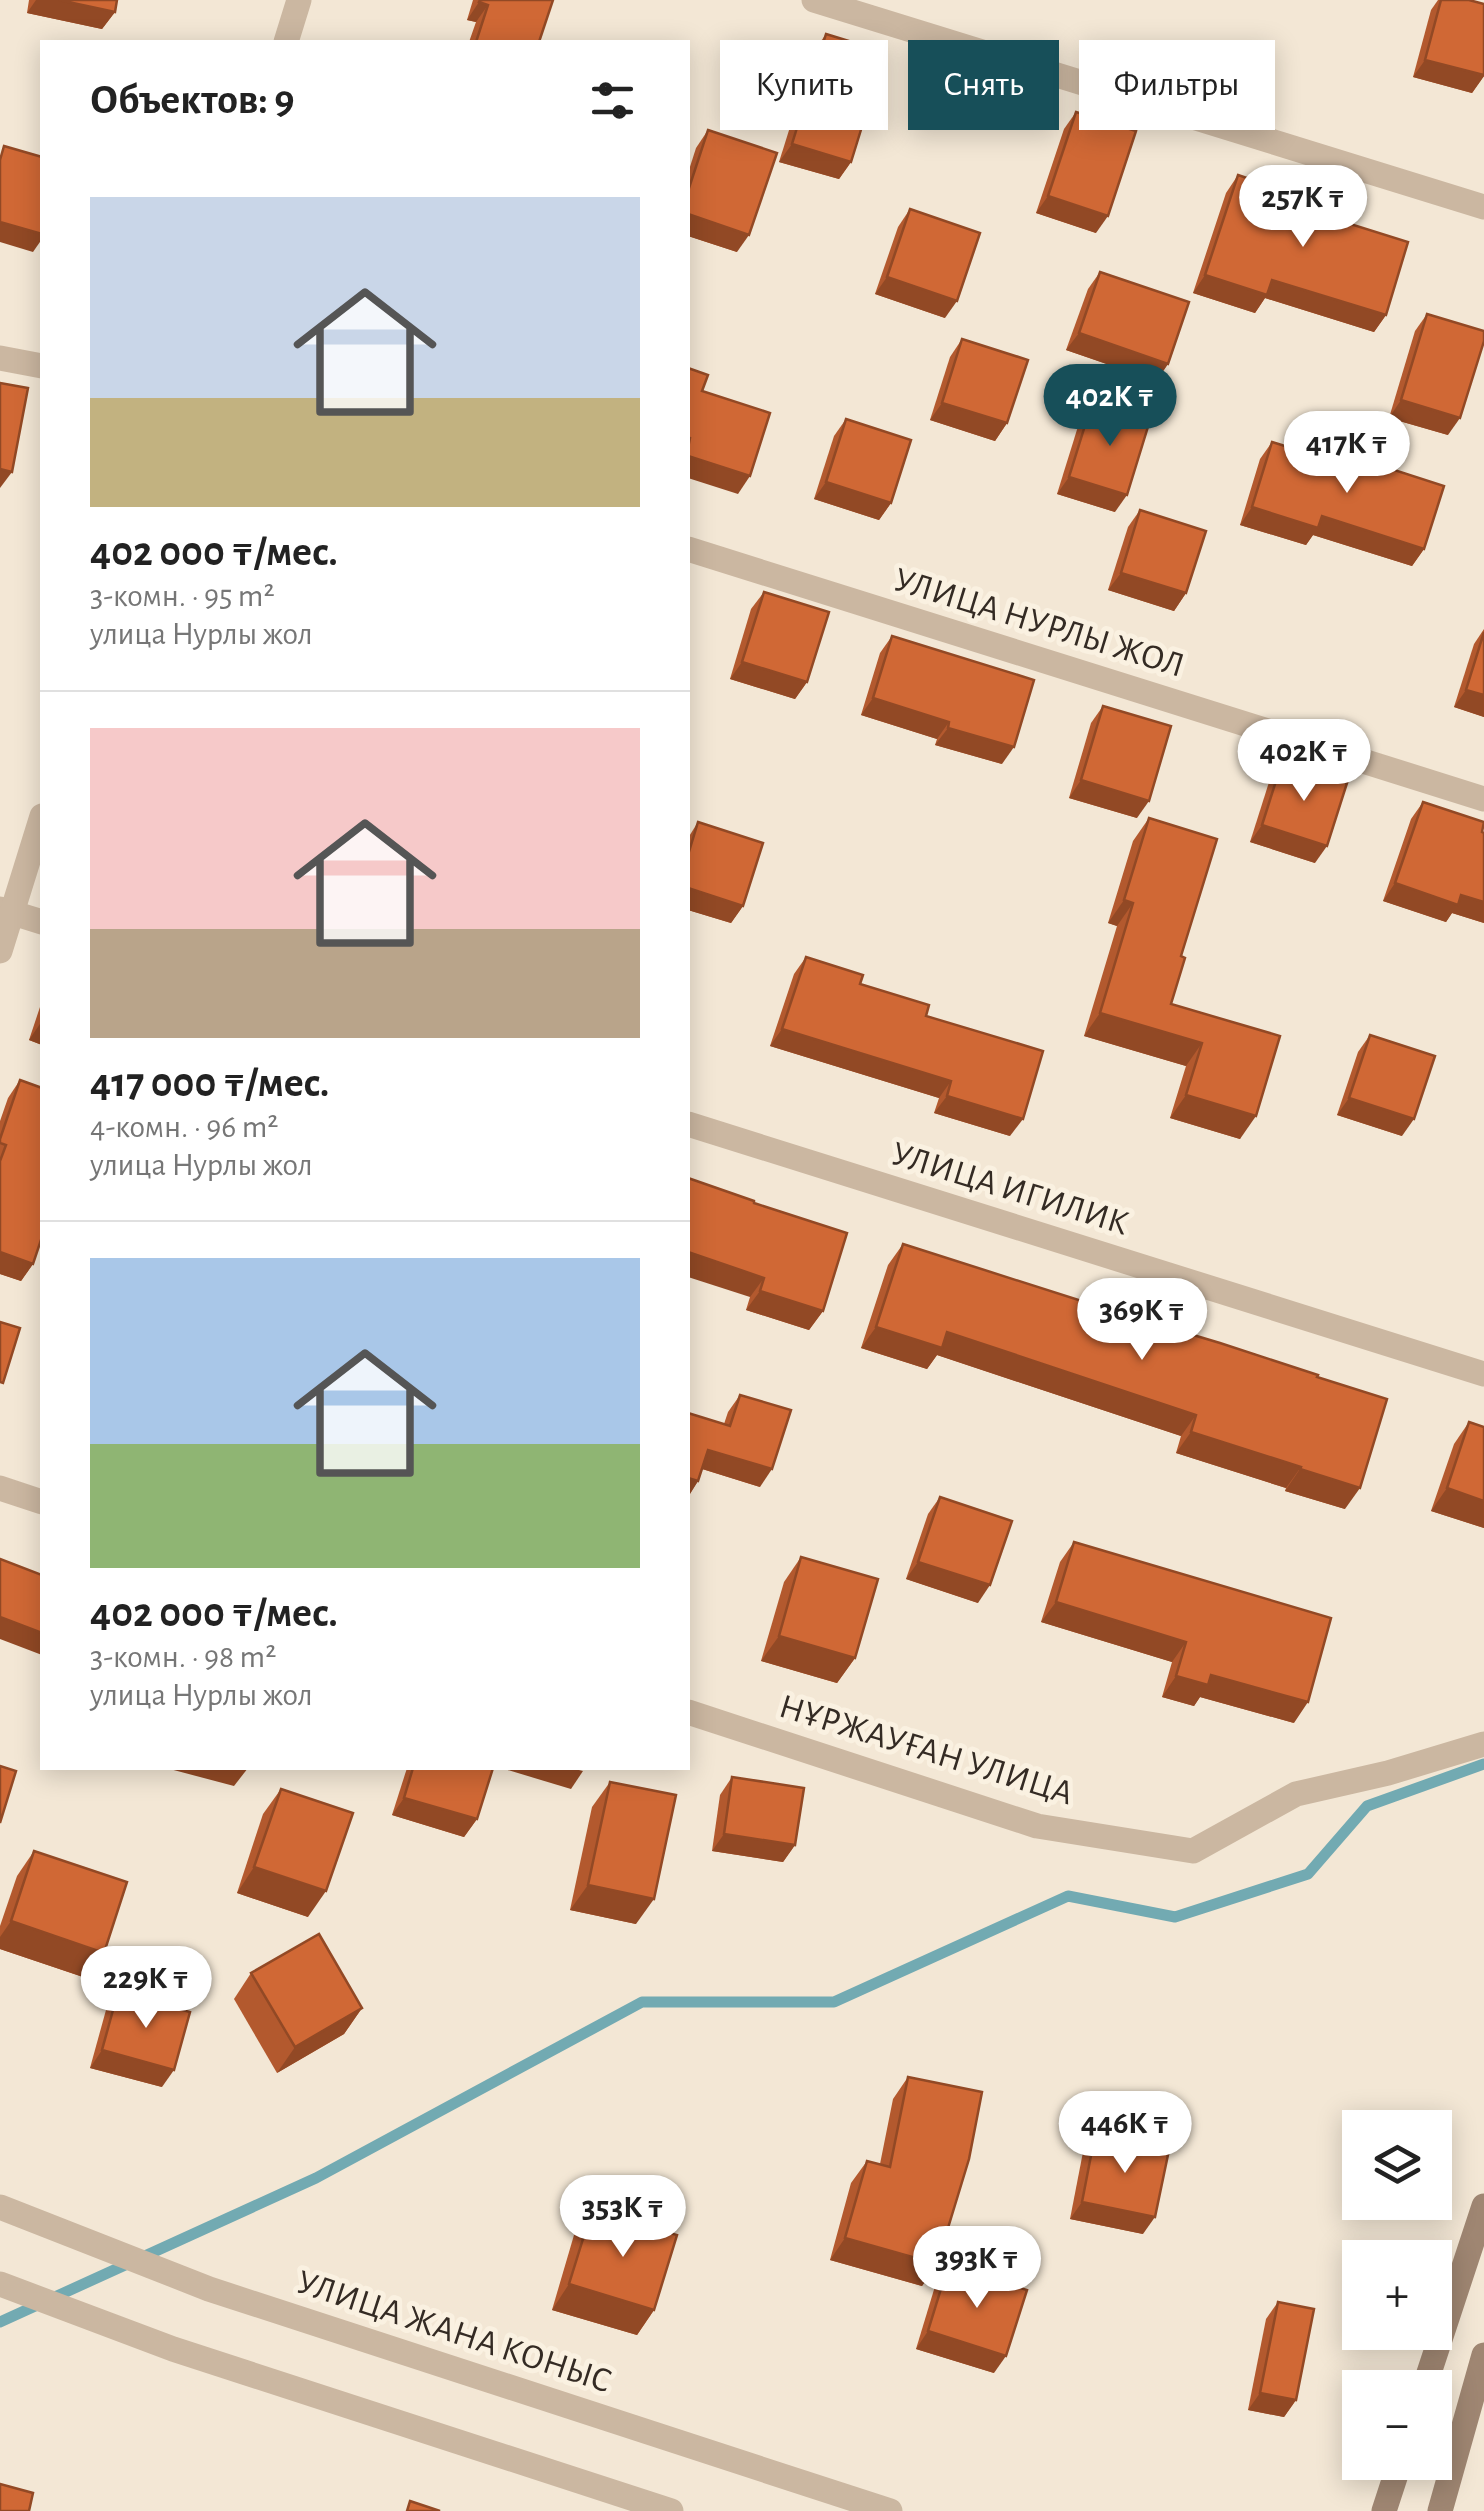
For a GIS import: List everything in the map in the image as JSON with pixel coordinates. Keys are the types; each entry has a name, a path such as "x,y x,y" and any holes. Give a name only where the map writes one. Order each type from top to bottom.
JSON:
{"main road":[{"path":"1430,2370 1484,2206"},
{"path":"1440,2511 1484,2356"},
{"path":"1384,2511 1394,2480"}],"street":[{"path":"287,40 299,0"},
{"path":"814,0 1484,206"},
{"path":"0,358 40,366"},
{"name":"УЛИЦА НУРЛЫ ЖОЛ","path":"690,551 1484,799"},
{"path":"0,951 6,911 40,821"},
{"path":"6,911 40,921"},
{"name":"УЛИЦА ИГИЛИК","path":"690,1125 1484,1374"},
{"path":"0,1488 40,1501"},
{"name":"НҰРЖАУҒАН УЛИЦА","path":"690,1713 1037,1826 1192,1851 1296,1794 1388,1773 1484,1744"},
{"name":"УЛИЦА ЖАНА КОНЫС","path":"0,2207 209,2289 890,2511"},
{"path":"0,2284 174,2348 671,2511"}],"building":[{"path":"59,0 117,0 115,12"},
{"path":"553,0 540,40 477,40 488,5 479,2"},
{"path":"1441,0 1484,4 1484,75 1425,60"},
{"path":"826,34 846,40 824,40"},
{"path":"1076,112 1079,130 1136,131 1108,216 1048,196"},
{"path":"708,130 777,153 749,235 690,215 690,185"},
{"path":"796,130 861,130 851,162 792,144"},
{"path":"4,146 40,156 40,233 0,222 0,160"},
{"path":"1238,175 1300,196 1296,207 1408,242 1386,315 1272,280 1267,295 1205,275"},
{"path":"910,209 980,233 957,301 887,277"},
{"path":"1100,272 1189,302 1168,364 1079,333"},
{"path":"1427,314 1484,331 1460,418 1401,400"},
{"path":"962,339 1028,360 1007,423 942,403"},
{"path":"690,369 708,375 702,391 770,413 750,476 690,457"},
{"path":"0,383 28,388 12,472 0,469"},
{"path":"1092,403 1150,420 1127,495 1069,477"},
{"path":"846,419 911,440 891,503 826,482"},
{"path":"1272,442 1376,474 1379,465 1444,486 1424,549 1322,516 1318,528 1252,507"},
{"path":"1140,510 1206,531 1186,593 1121,573"},
{"path":"764,592 829,612 807,682 742,662"},
{"path":"1484,632 1484,695 1466,690"},
{"path":"892,636 1034,680 1014,747 948,728 949,722 873,698"},
{"path":"1103,706 1171,726 1149,801 1081,780"},
{"path":"1282,762 1347,783 1327,846 1262,825"},
{"path":"1423,802 1484,822 1484,902 1461,895 1458,905 1395,883"},
{"path":"1149,818 1217,839 1181,956 1185,958 1171,1004 1280,1036 1256,1116 1186,1095 1202,1043 1100,1013 1133,903 1124,900"},
{"path":"698,822 763,843 743,906 690,889 690,848"},
{"path":"806,957 863,975 860,984 929,1005 926,1016 1043,1051 1023,1119 947,1096 951,1081 782,1029"},
{"path":"1370,1035 1435,1056 1414,1119 1349,1098"},
{"path":"20,1080 40,1087 40,1243 33,1264 0,1252 0,1161 6,1145 0,1139"},
{"path":"690,1179 847,1233 823,1311 760,1291 764,1278 690,1253"},
{"path":"903,1244 1387,1399 1360,1488 1191,1432 1196,1415 947,1332 942,1348 876,1327"},
{"path":"0,1322 20,1328 3,1383 0,1382"},
{"path":"740,1395 791,1410 772,1469 708,1450 698,1481 690,1479 690,1414 730,1426"},
{"path":"1469,1422 1484,1427 1484,1501 1447,1488"},
{"path":"940,1497 1012,1521 990,1585 918,1562"},
{"path":"1074,1542 1331,1618 1308,1702 1211,1675 1208,1685 1176,1676 1186,1642 1056,1602"},
{"path":"801,1557 878,1579 855,1658 779,1636"},
{"path":"0,1559 40,1574 40,1632 0,1617"},
{"path":"0,1766 16,1771 0,1823"},
{"path":"412,1770 492,1770 477,1819 404,1798"},
{"path":"732,1777 804,1788 795,1845 724,1834"},
{"path":"610,1782 676,1795 654,1899 588,1885"},
{"path":"281,1789 353,1813 326,1891 254,1867"},
{"path":"34,1851 127,1882 104,1953 11,1921"},
{"path":"319,1934 362,2008 295,2047 251,1973"},
{"path":"118,1992 190,2012 174,2070 102,2050"},
{"path":"908,2077 982,2092 969,2159 937,2264 845,2238 867,2161 890,2167"},
{"path":"1095,2135 1169,2150 1155,2217 1082,2202"},
{"path":"592,2210 677,2235 654,2310 569,2284"},
{"path":"948,2266 1027,2290 1006,2356 928,2331"},
{"path":"1278,2302 1314,2309 1296,2400 1260,2393"},
{"path":"0,2484 33,2493 29,2511 0,2511"},
{"path":"410,2501 440,2511 407,2511"}],"waterway":[{"path":"0,2322 316,2178 642,2002 834,2002 1068,1896 1175,1917 1308,1874 1367,1806 1484,1764"}]}
